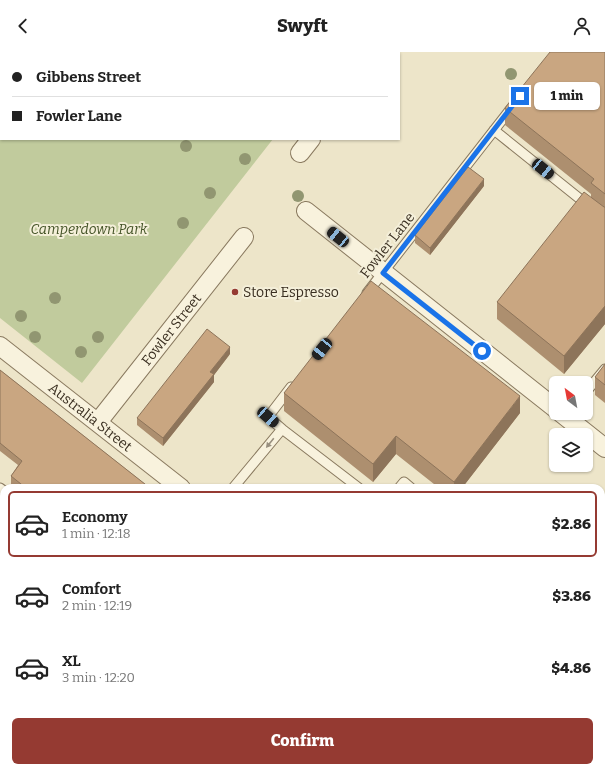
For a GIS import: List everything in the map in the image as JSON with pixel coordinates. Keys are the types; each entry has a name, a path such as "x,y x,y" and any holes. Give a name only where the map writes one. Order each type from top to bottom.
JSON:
{"street":[{"path":"300,153 310,140"},
{"path":"306,211 549,402"},
{"name":"Fowler Street","path":"98,422 244,237"},
{"name":"Australia Street","path":"0,346 177,484"},
{"path":"571,420 605,448"}],"lane":[{"name":"Fowler Lane","path":"363,298 518,100"},
{"path":"494,130 605,219"},
{"path":"593,384 605,369"},
{"path":"296,381 268,417 354,484"},
{"path":"236,484 282,429"}],"green space":[{"name":"Camperdown Park","path":"0,140 272,140 82,383 0,318"}],"building":[{"path":"550,52 605,52 605,194 591,183 594,179 505,108"},
{"path":"468,167 484,179 430,248 415,235"},
{"path":"584,192 605,207 605,306 564,356 497,302"},
{"path":"371,281 520,396 454,482 396,436 373,464 284,393"},
{"path":"207,329 230,347 210,372 214,374 163,438 137,418"},
{"path":"605,364 605,385 595,377"},
{"path":"0,370 145,484 21,484 11,476 22,461 0,443"}],"place":[{"name":"Store Espresso","path":"235,292"}],"route":[{"path":"482,351 383,273 520,96"}]}
